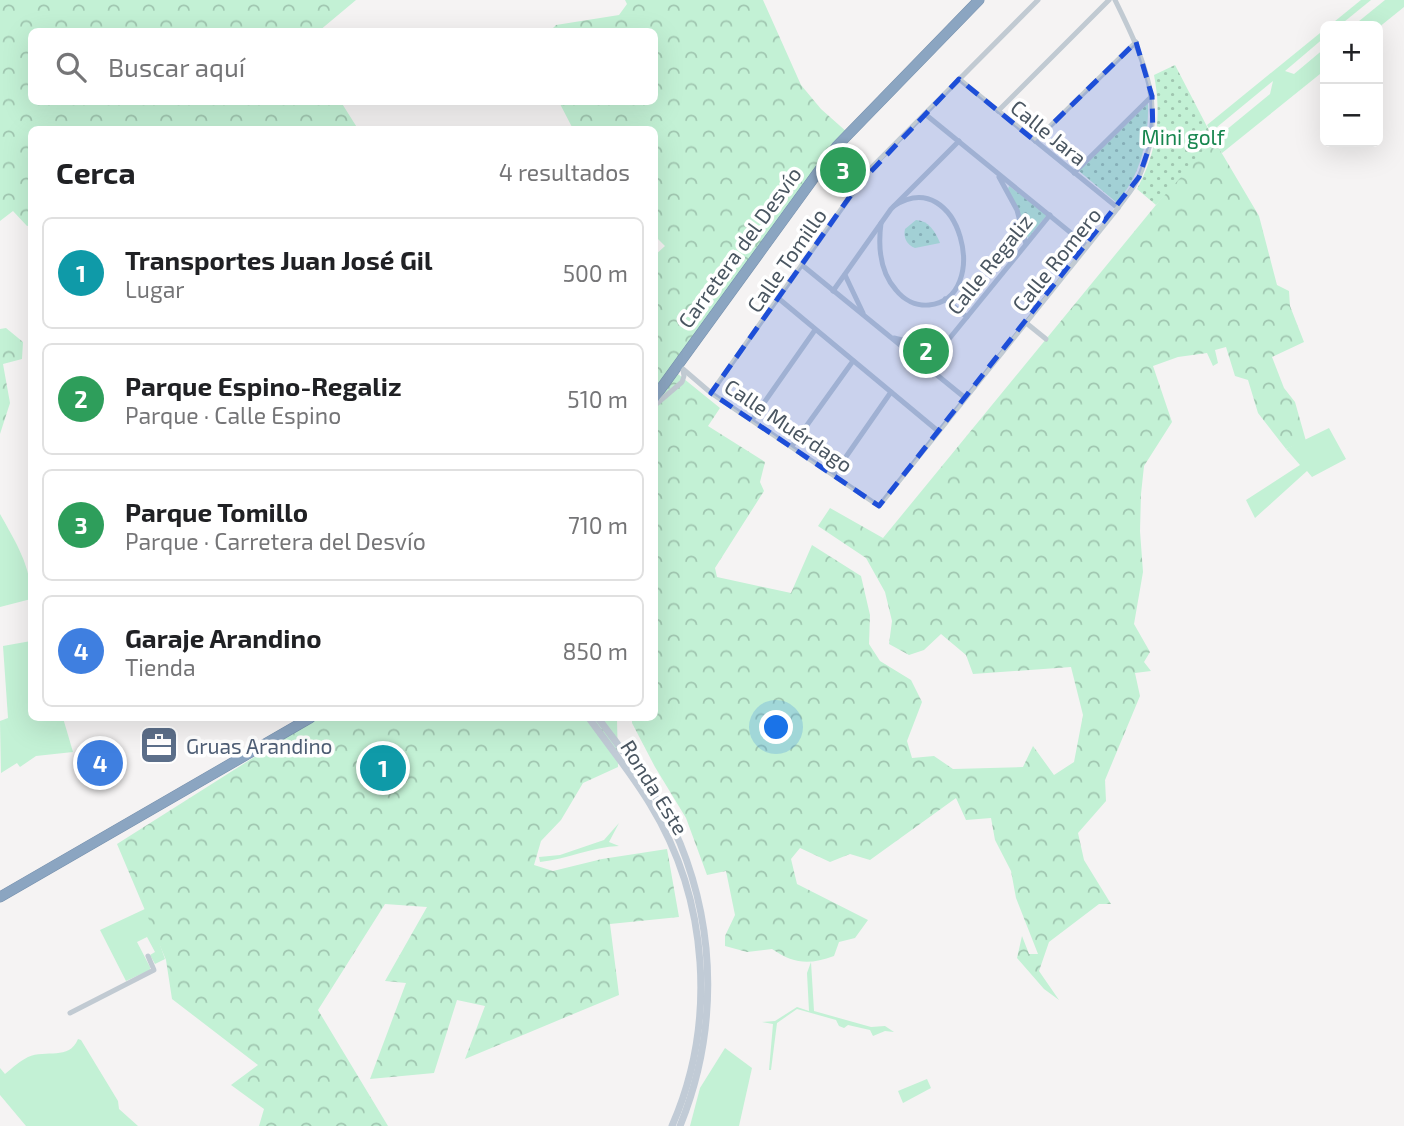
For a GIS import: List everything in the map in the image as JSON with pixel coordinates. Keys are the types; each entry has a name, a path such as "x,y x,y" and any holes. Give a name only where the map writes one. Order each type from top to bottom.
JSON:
{"highway":[{"name":"Carretera del Desvío","path":"658,393 680,367 837,146 979,0"},
{"path":"0,897 305,721"}],"main road":[{"name":"Ronda Este","path":"591,721 651,805 673,846 687,886 697,929 701,973 700,1014 695,1050 672,1126"},
{"name":"Ronda Este","path":"600,721 647,786 679,842 704,924 708,971 703,1050 695,1086 680,1126"}],"street":[{"name":"Calle Tomillo","path":"711,393 869,170 1038,0"},
{"path":"998,111 1109,0"},
{"name":"Calle Romero","path":"879,506 1118,208 1139,177 1153,136 1152,96 1147,70 1115,0"},
{"path":"1035,141 1136,42"},
{"name":"Calle Jara","path":"959,79 1118,208"},
{"path":"1074,173 1152,96"},
{"path":"925,114 1087,246"},
{"path":"833,291 894,206 959,141"},
{"path":"996,171 1017,210 1026,244"},
{"path":"881,223 881,255 886,275 893,287 906,300 921,305 934,304 945,299 959,283 964,265 962,243 955,222 942,207 929,200 908,198 894,206"},
{"name":"Calle Regaliz","path":"927,366 1050,215"},
{"path":"802,265 964,397"},
{"path":"845,275 866,318"},
{"path":"778,298 938,430"},
{"path":"945,299 967,317"},
{"path":"1026,322 1046,340"},
{"path":"752,420 815,330"},
{"path":"887,335 919,344 947,342"},
{"path":"792,446 853,361"},
{"name":"Calle Muérdago","path":"680,367 711,393 879,506"},
{"name":"Carretera del Desvío","path":"658,403 682,382 684,376 680,367"},
{"path":"834,474 891,392"},
{"path":"70,1013 154,970 148,956"}],"highlighted area":[{"path":"1136,42 1152,96 1153,136 1139,177 879,506 711,393 858,185 959,79 1035,141"}],"green space":[{"path":"0,0 356,0 323,28 28,28 28,105 343,105 356,126 28,126 28,226 13,211 0,221"},
{"path":"625,0 763,0 801,85 821,109 848,133 670,374 678,374 720,408 708,426 765,462 760,482 764,491 715,568 717,577 791,593 812,545 861,576 870,615 869,644 880,661 911,680 922,702 907,741 912,758 934,756 953,769 1023,767 1033,746 1054,775 1074,762 1083,715 1071,667 973,674 966,655 941,634 924,650 909,655 889,644 892,621 885,592 866,558 818,526 830,508 883,538 1174,183 1214,140 1259,216 1277,285 1289,291 1290,306 1304,342 1272,357 1284,388 1295,402 1306,441 1286,449 1258,413 1248,380 1235,376 1226,347 1215,350 1218,363 1213,366 1207,353 1178,357 1153,366 1172,422 1144,466 1141,494 1143,572 1134,624 1150,652 1144,662 1151,671 1135,673 1140,696 1105,780 1106,801 1078,833 1084,860 1111,904 1099,904 1049,942 1039,971 1059,1000 1044,989 1017,958 1022,936 1029,954 1038,954 1016,898 1011,871 995,840 991,818 966,820 956,798 870,860 850,854 830,862 800,848 791,859 797,884 868,920 855,938 839,942 834,956 802,962 787,958 772,949 747,952 725,946 725,936 735,915 726,871 707,875 686,818 632,723 658,721 658,252 665,246 658,239 658,126 571,126 561,105 658,105 658,28 553,28 556,25 619,15 627,4"},
{"path":"1361,0 1371,0 1345,21 1335,21"},
{"path":"1385,0 1404,0 1404,7 1383,24 1383,21 1359,21"},
{"path":"1320,33 1320,41 1285,71 1294,74 1320,52 1320,74 1222,153 1214,140 1270,94 1273,81 1211,132 1207,125"},
{"name":"Mini golf","path":"1175,65 1214,140 1156,205 1137,189 1149,161 1156,134 1158,105 1154,75"},
{"path":"1148,103 1142,156 1132,181 1116,202 1079,171"},
{"path":"843,147 865,166 845,195 821,174"},
{"path":"1009,186 1047,215 1028,238 1008,189"},
{"path":"916,220 931,227 940,243 915,248 910,245 905,238 905,229"},
{"path":"6,328 23,342 22,359 3,364 10,403 0,434 0,329"},
{"path":"908,344 937,344 939,348 929,360"},
{"path":"1329,428 1346,459 1312,477 1307,471 1255,518 1246,500 1300,465 1286,449"},
{"path":"0,514 26,565 28,600 0,607"},
{"path":"28,642 28,721 64,721 73,752 36,756 20,767 17,763 1,773 0,721 8,718 3,646"},
{"path":"311,721 617,721 618,767 583,783 561,820 541,841 534,865 553,871 602,859 667,849 679,917 610,924 619,995 465,1059 485,1006 457,1000 434,1073 370,1079 406,983 385,981 427,907 385,904 318,1010 388,1126 259,1126 264,1109 231,1085 258,1065 172,999 166,960 117,844"},
{"path":"619,823 609,842 619,846 540,862 539,857 560,855 604,840"},
{"path":"147,908 165,959 155,964 150,955 155,952 147,937 137,942 150,970 126,981 100,930"},
{"path":"811,962 814,1011 871,1027 885,1026 894,1032 885,1031 873,1036 870,1030 848,1025 844,1028 839,1026 836,1020 797,1009 777,1023 769,1070 773,1024 762,1022 775,1021 797,1007 809,1011 807,973"},
{"path":"78,1039 118,1101 119,1109 138,1126 26,1126 0,1095 0,1068 5,1074 28,1057 69,1050"},
{"path":"725,1048 752,1068 739,1126 690,1126 700,1088"},
{"path":"927,1079 931,1088 903,1103 898,1091"}],"place":[{"name":"Parque Tomillo","path":"843,170"},
{"name":"Parque Espino-Regaliz","path":"926,351"},
{"name":"Gruas Arandino","path":"159,745"},
{"name":"Garaje Arandino","path":"100,763"},
{"name":"Transportes Juan José Gil","path":"383,768"}]}
